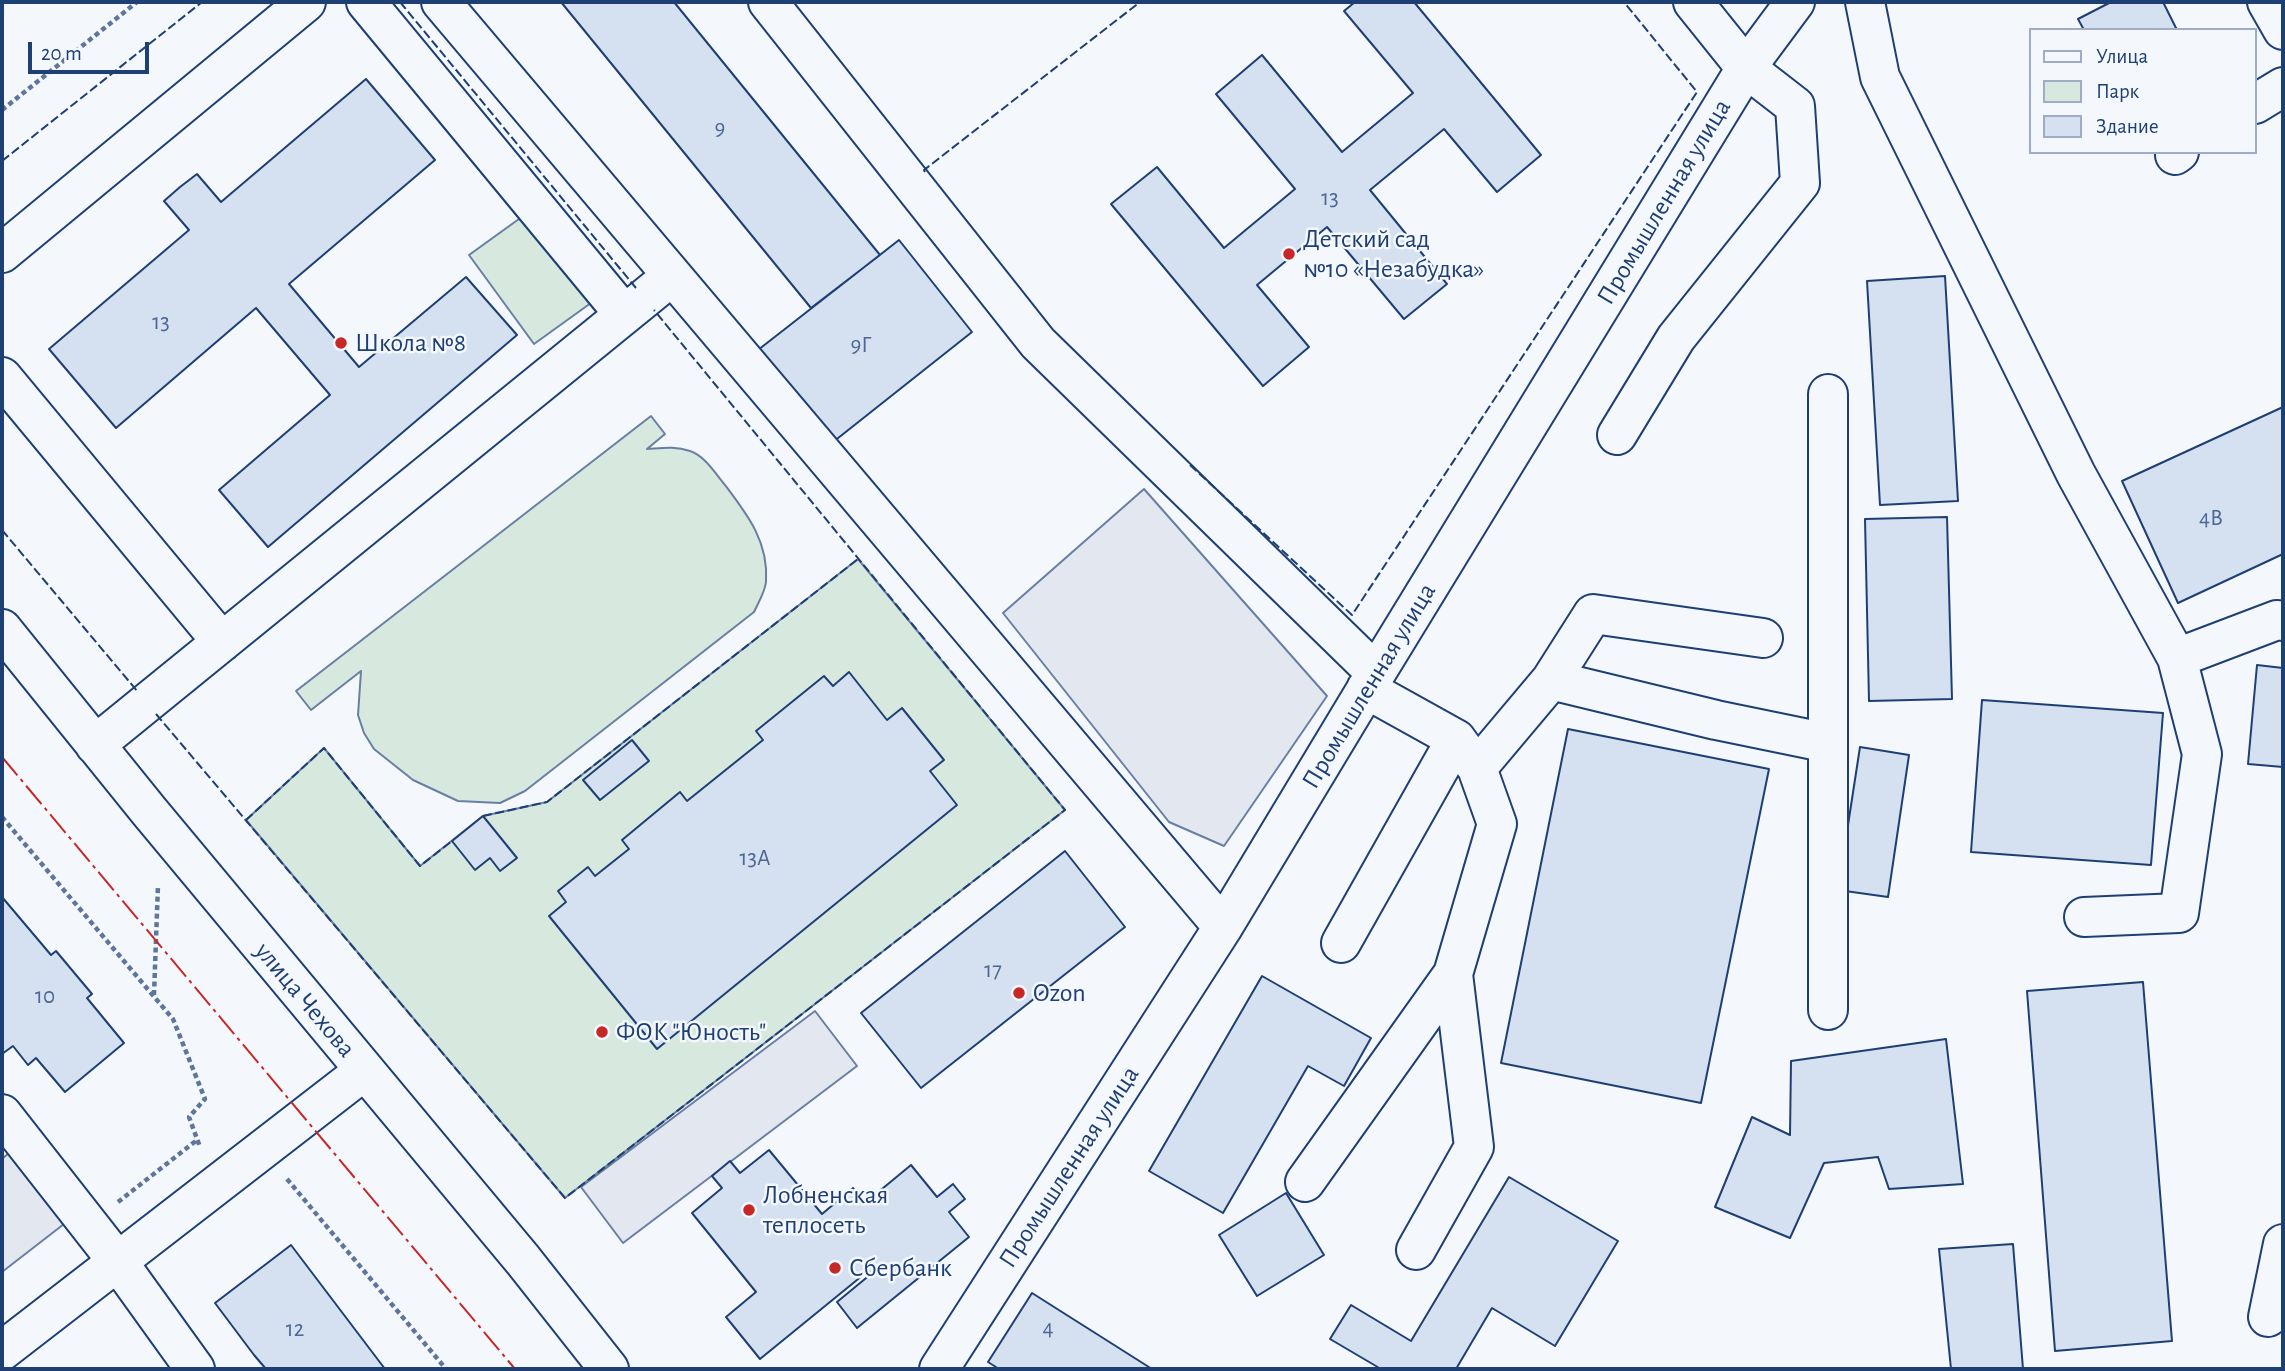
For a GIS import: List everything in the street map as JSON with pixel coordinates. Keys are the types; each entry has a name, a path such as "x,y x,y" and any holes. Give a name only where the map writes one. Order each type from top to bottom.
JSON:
{"street":[{"path":"2,253 306,2"},
{"path":"366,2 625,314"},
{"path":"441,2 1223,928"},
{"path":"768,2 1038,343 1371,681 1466,753 1497,824 1453,974 1305,1182"},
{"path":"1617,435 1676,338 1800,183 1795,106 1745,68 1693,2"},
{"name":"Промышленная улица","path":"939,1369 1223,928 1745,68 1795,2"},
{"path":"1865,2 1880,77 2076,474 2177,658 2202,754 2179,913 2084,917"},
{"path":"2267,2 2283,30"},
{"path":"2257,103 2283,87"},
{"path":"95,745 672,276"},
{"path":"2,377 222,642"},
{"path":"1828,394 1828,1010"},
{"path":"1341,943 1466,753 1551,680 1593,614 1763,638"},
{"path":"2177,658 2277,620 2283,621"},
{"name":"улица Чехова","path":"2,629 364,1071 523,1260 609,1369"},
{"path":"1551,680 1716,720 1828,743"},
{"path":"1416,1250 1474,1147 1453,974"},
{"path":"2,1351 364,1071"},
{"path":"2,1114 118,1262 195,1369"},
{"path":"2268,1317 2283,1244"}],"path":[{"path":"2,110 137,2"},
{"path":"2,817 173,1019 205,1098 189,1117 216,1186"},
{"path":"154,996 158,873"},
{"path":"89,1225 197,1140"},
{"path":"264,1150 350,1257 446,1369"}],"green space":[{"path":"537,206 602,295 534,344 469,255"},
{"path":"651,416 665,434 647,449 679,448 700,457 733,496 755,529 764,554 766,582 754,612 525,791 500,803 458,801 413,780 374,749 364,733 358,715 361,671 311,710 296,691"},
{"name":"ФОК \"Юность\"","path":"858,559 1065,810 565,1198 246,820 324,748 420,866 483,816 547,802"}],"shaded area":[{"path":"1144,489 1327,696 1224,846 1169,822 1003,613"},
{"path":"815,1011 857,1066 623,1243 581,1187"},
{"path":"10,1152 64,1224 2,1272 2,1159"}],"building":[{"path":"561,2 674,2 880,255 811,308"},
{"path":"1355,2 1414,2 1541,155 1497,192 1444,129 1370,190 1447,284 1404,319 1327,227 1257,285 1309,347 1263,386 1111,204 1157,167 1224,248 1295,189 1216,94 1262,55 1342,152 1413,93 1344,11"},
{"path":"2111,2 2163,2 2176,28 2083,28 2078,19"},
{"path":"366,79 435,160 289,284 359,367 466,277 517,335 268,547 219,490 330,395 256,308 116,428 49,349 189,230 164,201 180,187 197,174 221,202"},
{"path":"899,240 972,332 823,450 749,357"},
{"path":"1945,276 1958,501 1880,505 1867,281"},
{"path":"2283,407 2283,554 2178,603 2122,481"},
{"path":"1947,517 1952,699 1869,701 1865,519"},
{"path":"2257,665 2283,668 2283,767 2248,764"},
{"path":"849,672 887,720 902,708 944,760 930,771 957,805 657,1049 549,916 566,902 558,891 588,867 595,876 629,849 622,840 680,792 687,801 763,740 756,731 824,676 833,686"},
{"path":"1982,700 2163,713 2151,865 1971,852"},
{"path":"1568,729 1769,769 1701,1103 1501,1063"},
{"path":"632,740 649,761 600,800 583,780"},
{"path":"1860,747 1909,755 1888,897 1838,890"},
{"path":"483,816 517,858 500,871 490,858 475,870 452,841"},
{"path":"1065,851 1125,927 921,1088 861,1013"},
{"path":"2,897 51,955 56,951 92,994 87,998 124,1043 65,1092 36,1058 28,1065 13,1046 2,1054"},
{"path":"1262,976 1371,1038 1344,1086 1308,1066 1223,1213 1149,1171"},
{"path":"2143,982 2172,1341 2055,1351 2027,991"},
{"path":"1946,1039 1963,1184 1889,1189 1878,1157 1824,1163 1790,1238 1715,1207 1752,1117 1790,1135 1791,1061"},
{"path":"769,1150 822,1214 853,1188 865,1203 911,1165 937,1197 953,1184 965,1199 949,1212 969,1237 857,1328 837,1302 871,1274 868,1271 760,1359 726,1317 756,1292 692,1213 722,1188 712,1176 730,1161 740,1173"},
{"path":"1509,1177 1618,1241 1555,1346 1492,1308 1456,1369 1381,1369 1330,1339 1351,1305 1411,1341"},
{"path":"1286,1193 1324,1255 1257,1296 1219,1235"},
{"path":"2013,1244 2023,1369 1951,1369 1939,1249"},
{"path":"291,1245 385,1369 266,1369 254,1355 215,1303"},
{"path":"1032,1293 1152,1369 999,1369 988,1362"}],"fence":[{"path":"2,161 202,2"},
{"path":"400,2 636,288"},
{"path":"925,172 924,170 1140,2"},
{"path":"1190,465 1352,615 1697,92 1624,2"},
{"path":"156,714 565,1198 1065,810 654,310"},
{"path":"2,530 138,692"},
{"path":"483,816 547,802 858,559"},
{"path":"246,820 324,748 420,866 452,841"}],"power":[{"path":"2,757 515,1369"}],"place":[{"name":"Детский сад №10 «Незабудка»","path":"1289,254"},
{"name":"Школа №8","path":"341,343"},
{"name":"Ozon","path":"1019,993"},
{"name":"ФОК \"Юность\"","path":"602,1032"},
{"name":"Лобненская теплосеть","path":"749,1210"},
{"name":"Сбербанк","path":"835,1268"}]}
